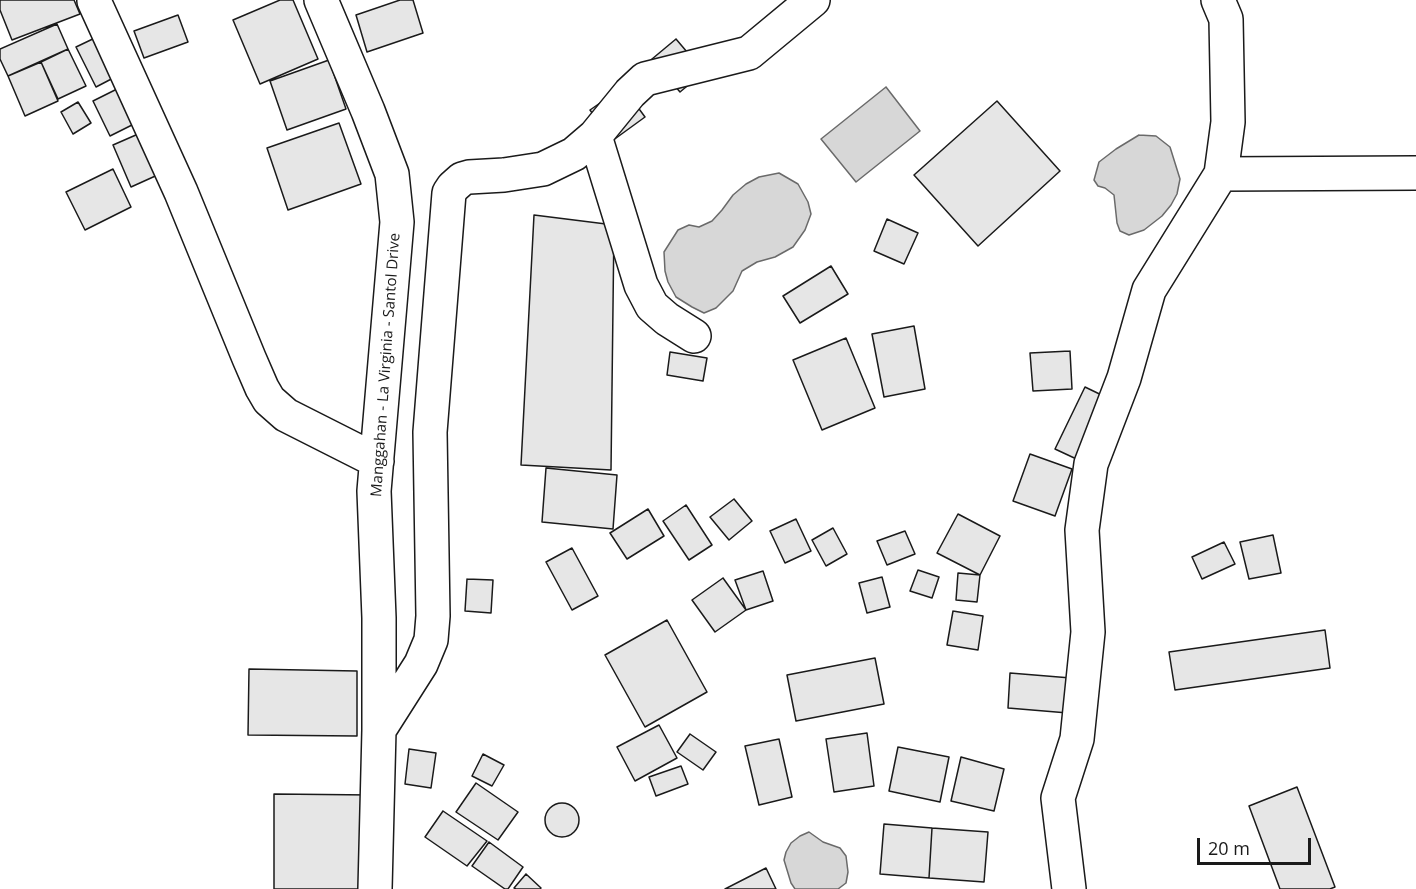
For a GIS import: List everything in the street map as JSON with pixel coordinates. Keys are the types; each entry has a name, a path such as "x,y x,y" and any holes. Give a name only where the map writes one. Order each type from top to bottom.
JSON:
{"street":[{"name":"Manggahan - La Virginia - Santol Drive","path":"321,0 392,174 396,222 374,490 379,618 375,889"},
{"path":"379,730 422,664 431,639 433,616 430,432 449,193 456,184 469,177 543,169 574,154 595,136 630,93 645,79 749,53 813,0"},
{"path":"1069,889 1058,798 1077,739 1088,632 1082,530 1090,464 1124,378 1149,290 1221,174 1228,122 1226,20 1218,0"},
{"path":"94,1 181,192 249,358 269,400 285,415 377,461"},
{"path":"595,136 641,285 652,306 667,319 694,336"},
{"path":"1221,174 1416,173"}],"shaded area":[{"path":"886,87 920,131 856,182 821,139"},
{"path":"1139,135 1156,136 1170,147 1180,179 1177,194 1162,216 1144,230 1129,235 1120,231 1117,223 1114,195 1098,186 1094,180 1099,162"},
{"path":"779,173 798,184 808,202 811,214 805,230 793,247 742,271 733,291 716,308 704,313 676,297 665,271 664,252 678,230 689,225 699,227 712,221 733,195 746,184 759,177"},
{"path":"809,832 823,842 840,848 846,856 848,872 846,883 838,889 795,889 791,883 784,860 786,852 791,843"}],"building":[{"path":"0,0 74,0 80,14 12,40 0,10"},
{"path":"280,0 293,0 318,59 260,84 233,20"},
{"path":"400,0 413,0 423,33 367,52 356,15"},
{"path":"178,15 188,42 144,58 134,31"},
{"path":"57,24 68,49 8,76 0,59 0,49"},
{"path":"99,36 119,75 96,87 76,47"},
{"path":"676,39 704,72 680,92 652,59"},
{"path":"68,49 86,86 58,99 41,62"},
{"path":"329,60 346,109 287,130 270,81"},
{"path":"41,62 58,101 25,116 8,76"},
{"path":"125,85 142,120 110,136 93,101"},
{"path":"623,87 645,117 612,141 590,110"},
{"path":"997,101 1060,171 978,246 914,175"},
{"path":"78,102 91,123 73,134 61,112"},
{"path":"339,123 361,184 288,210 267,148"},
{"path":"145,131 162,173 131,187 113,145"},
{"path":"113,169 131,207 85,230 66,192"},
{"path":"534,215 614,225 611,470 521,465"},
{"path":"887,219 918,233 904,264 874,251"},
{"path":"831,266 848,294 800,323 783,296"},
{"path":"914,326 925,389 884,397 872,334"},
{"path":"846,338 875,408 822,430 793,360"},
{"path":"1070,351 1072,389 1033,391 1030,353"},
{"path":"670,352 707,358 703,381 667,375"},
{"path":"1085,387 1114,401 1085,463 1055,449"},
{"path":"1030,454 1072,469 1055,516 1013,501"},
{"path":"546,468 617,475 613,529 542,522"},
{"path":"734,499 752,521 729,540 710,517"},
{"path":"686,505 712,545 689,560 663,521"},
{"path":"648,509 664,536 627,559 610,533"},
{"path":"958,514 1000,536 980,575 937,553"},
{"path":"796,519 811,551 785,563 770,531"},
{"path":"833,528 847,554 826,566 812,540"},
{"path":"905,531 915,554 887,565 877,541"},
{"path":"1273,535 1281,573 1249,579 1240,542"},
{"path":"1224,542 1235,564 1202,579 1192,557"},
{"path":"572,548 598,596 572,610 546,562"},
{"path":"918,570 939,577 932,598 910,591"},
{"path":"763,571 773,601 746,610 735,580"},
{"path":"958,573 980,575 977,602 956,600"},
{"path":"882,577 890,607 867,613 859,583"},
{"path":"723,578 746,610 715,632 692,600"},
{"path":"467,579 493,580 491,613 465,611"},
{"path":"953,611 983,616 978,650 947,645"},
{"path":"667,620 707,692 645,727 605,655"},
{"path":"1325,630 1330,668 1175,690 1169,652"},
{"path":"875,658 884,704 796,721 787,675"},
{"path":"249,669 357,671 357,736 248,735"},
{"path":"1010,673 1071,678 1068,713 1008,708"},
{"path":"659,725 677,758 635,781 617,747"},
{"path":"867,733 874,786 834,792 826,739"},
{"path":"690,734 716,752 703,770 677,752"},
{"path":"779,739 792,797 759,805 745,746"},
{"path":"898,747 949,757 940,802 889,791"},
{"path":"409,749 436,753 431,788 405,784"},
{"path":"483,754 504,765 492,786 472,776"},
{"path":"961,757 1004,769 994,811 951,801"},
{"path":"681,766 688,784 656,796 649,777"},
{"path":"476,783 518,812 498,840 456,812"},
{"path":"1297,787 1335,887 1330,889 1280,889 1249,806"},
{"path":"274,794 372,795 372,889 274,889"},
{"path":"562,803 574,808 579,820 574,832 562,837 550,832 545,820 550,808"},
{"path":"443,811 487,841 467,866 425,837"},
{"path":"884,824 932,828 929,878 880,874"},
{"path":"932,828 988,832 984,882 929,878"},
{"path":"489,842 523,867 508,889 472,866"},
{"path":"766,868 776,889 725,889"},
{"path":"526,874 541,888 540,889 514,888"}]}
